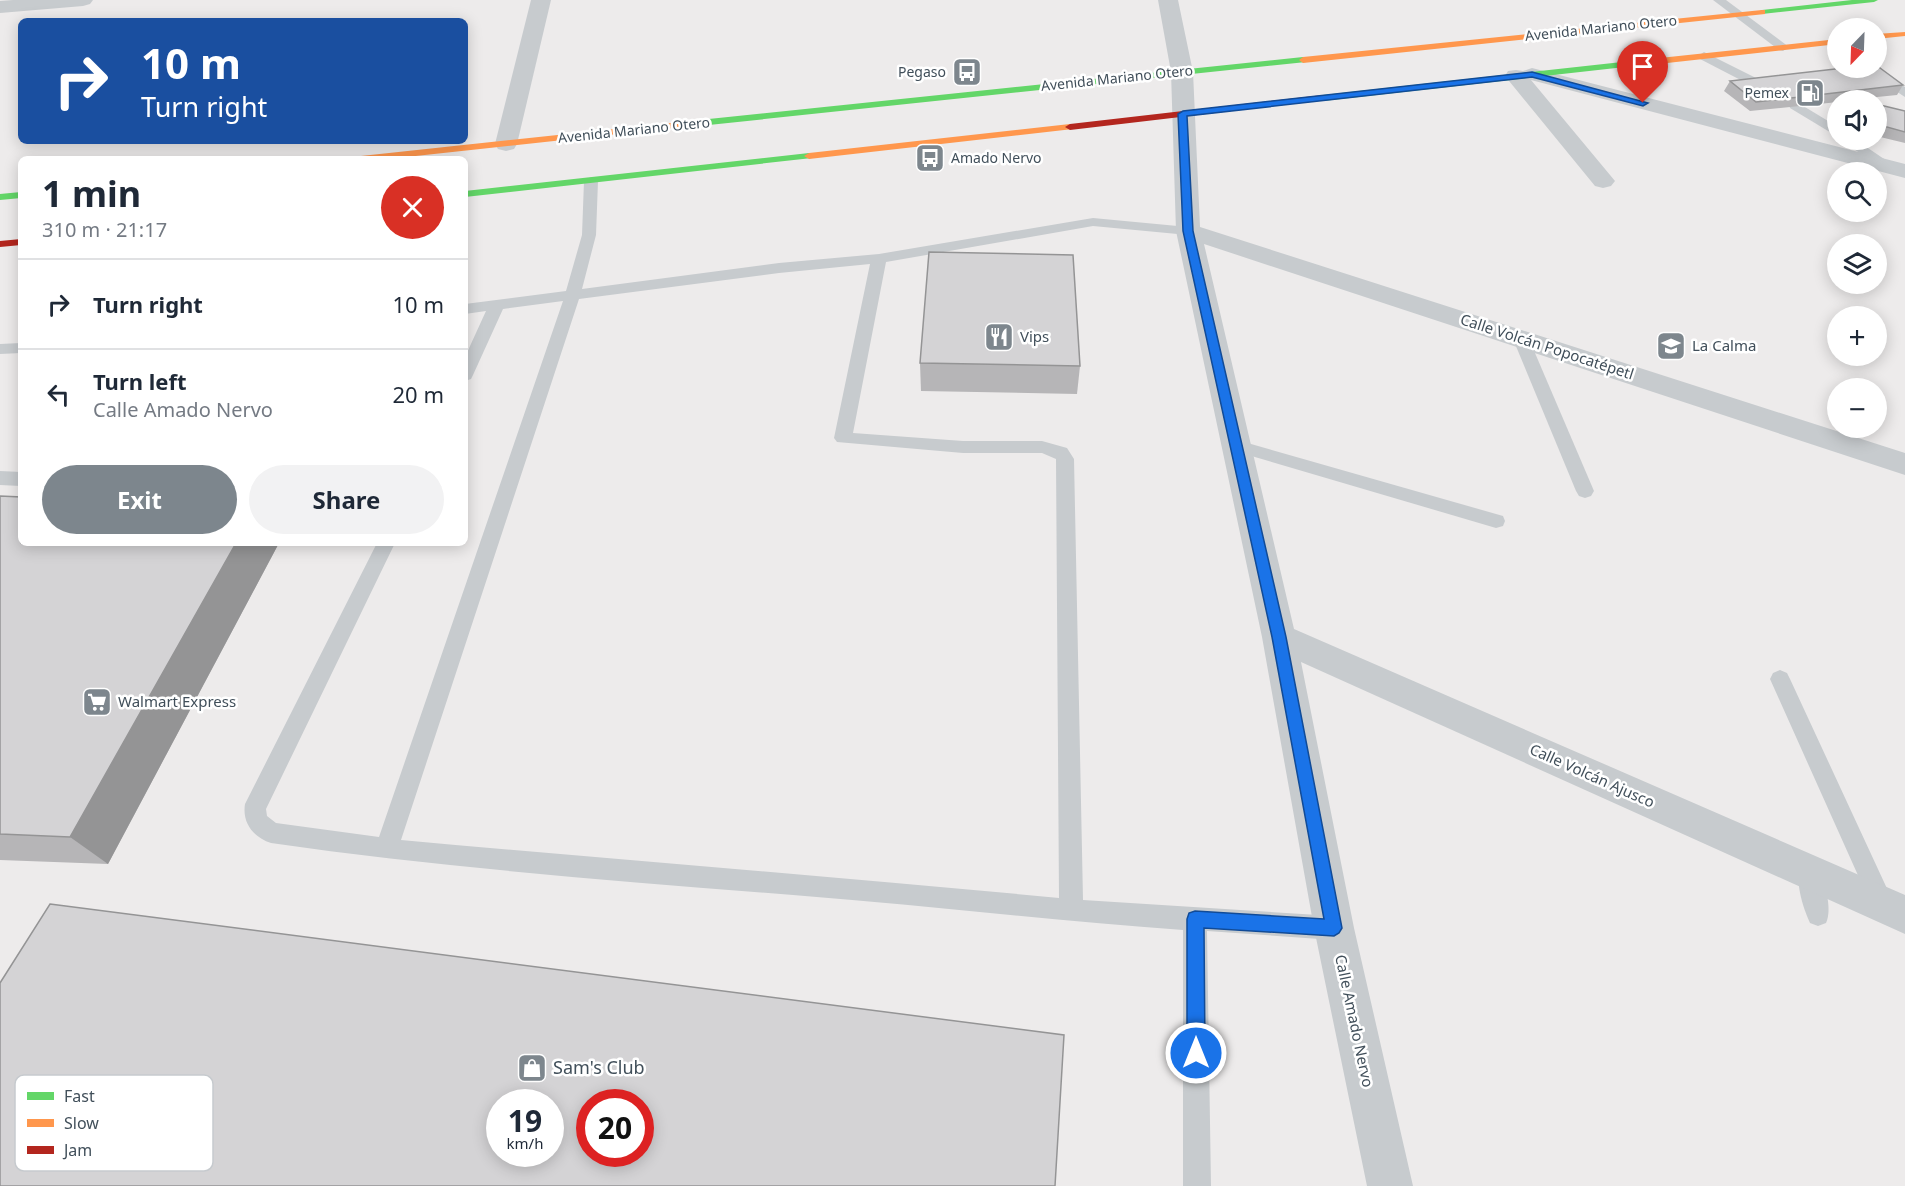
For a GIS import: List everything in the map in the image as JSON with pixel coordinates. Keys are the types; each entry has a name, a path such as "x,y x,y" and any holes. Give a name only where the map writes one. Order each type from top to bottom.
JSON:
{"main road":[{"name":"Avenida Mariano Otero","path":"390,156 1874,0"},
{"path":"1887,36 1905,34"},
{"path":"468,194 1827,42"},
{"path":"0,197 18,195"},
{"path":"0,244 18,242"}],"street":[{"path":"0,7 84,0"},
{"path":"506,144 541,0"},
{"name":"Calle Amado Nervo","path":"1168,0 1182,72 1188,231 1279,637 1334,928 1390,1186"},
{"path":"1524,75 1897,169"},
{"path":"1524,75 1603,181"},
{"name":"Calle Volcán Popocatépetl","path":"1188,231 1905,464"},
{"name":"Calle Volcán Ajusco","path":"1279,637 1894,910"}],"lane":[{"path":"1719,0 1783,47"},
{"path":"1704,56 1762,86"},
{"path":"1882,78 1905,93"},
{"path":"1795,105 1827,126"},
{"path":"1865,150 1897,169"},
{"path":"386,849 573,295 589,236 591,181"},
{"path":"468,309 779,268 879,259 1032,235 1093,222 1188,231"},
{"path":"879,259 843,438 963,447 1042,447 1061,452 1065,459 1071,911"},
{"path":"468,368 497,305"},
{"path":"1521,339 1585,491"},
{"path":"0,349 18,348"},
{"path":"1237,446 1496,521"},
{"path":"0,478 18,479"},
{"path":"385,546 256,804 254,816 259,825 271,833 386,849 652,874 930,896 1071,911 1334,928"},
{"path":"1780,679 1894,910"},
{"path":"1809,873 1818,915"},
{"path":"1195,919 1197,1186"}],"building":[{"path":"1827,70 1827,78 1887,78 1887,73 1903,85 1860,90 1827,90 1827,94 1756,102 1730,81"},
{"path":"1887,107 1905,111 1905,132 1887,127"},
{"name":"Vips","path":"929,252 1073,255 1080,366 920,363"},
{"name":"Walmart Express","path":"0,496 18,497 18,546 234,546 70,837 0,834"},
{"name":"Sam's Club","path":"50,904 1064,1035 1055,1186 0,1186 0,983"}],"traffic: fast":[{"path":"1762,12 1874,0"},
{"path":"680,125 1303,60"},
{"path":"1323,98 1622,65"},
{"path":"468,194 809,156"},
{"path":"0,197 18,195"}],"traffic: slow":[{"path":"1303,60 1762,12"},
{"path":"1887,36 1905,34"},
{"path":"1622,65 1827,42"},
{"path":"389,156 680,125"},
{"path":"809,156 1070,127"}],"traffic: jam":[{"path":"1070,127 1323,98"},
{"path":"0,244 18,242"}],"place":[{"name":"Pegaso","path":"967,72"},
{"name":"Pemex","path":"1810,93"},
{"name":"Amado Nervo","path":"930,158"},
{"name":"Vips","path":"999,337"},
{"name":"La Calma","path":"1671,346"},
{"name":"Walmart Express","path":"97,702"},
{"name":"Sam's Club","path":"532,1068"}],"route":[{"path":"1196,1053 1195,919 1334,928 1279,637 1188,231 1183,114 1532,74 1643,103"}]}
